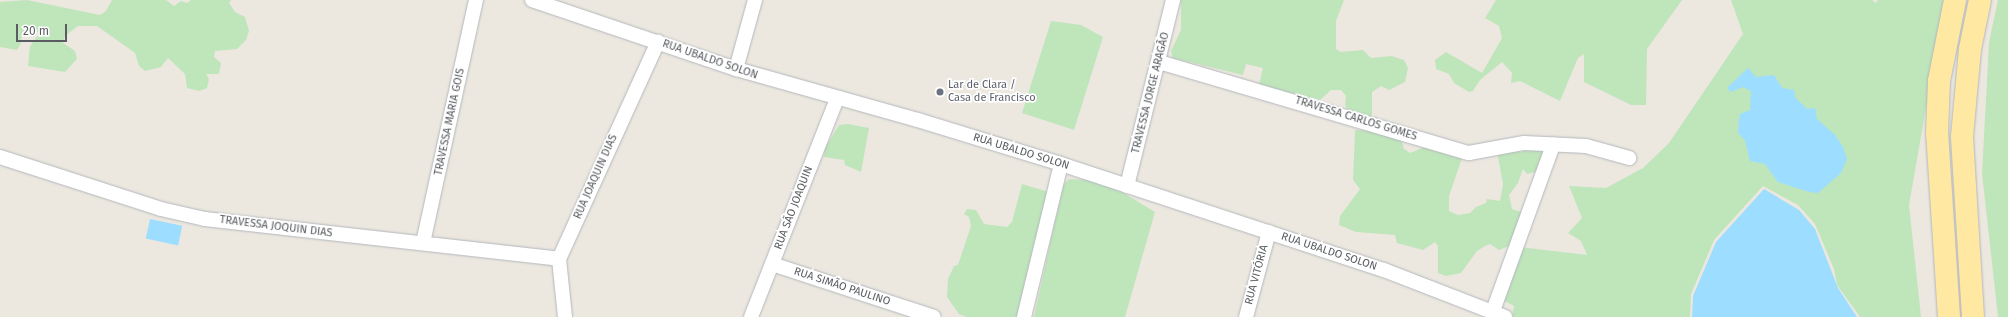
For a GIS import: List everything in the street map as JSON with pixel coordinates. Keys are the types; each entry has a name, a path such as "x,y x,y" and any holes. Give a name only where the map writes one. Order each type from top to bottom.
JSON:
{"main road":[{"path":"1949,317 1938,133 1939,81 1955,0"},
{"path":"1973,317 1962,137 1969,56 1980,0"}],"street":[{"name":"TRAVESSA MARIA GOIS","path":"423,243 476,0"},
{"name":"RUA UBALDO SOLON","path":"532,0 736,69 837,99 918,120 1061,164 1384,270 1499,314"},
{"path":"736,69 755,0"},
{"name":"TRAVESSA JORGE ARAGÃO","path":"1127,186 1159,62 1173,0"},
{"name":"RUA JOAQUIN DIAS","path":"559,259 658,42"},
{"name":"TRAVESSA CARLOS GOMES","path":"1159,62 1469,153 1524,143 1586,146 1629,158"},
{"name":"RUA SÃO JOAQUIN","path":"751,317 837,99"},
{"path":"1499,314 1553,145"},
{"name":"TRAVESSA JOQUIN DIAS","path":"0,157 161,208 205,219 559,259"},
{"path":"1024,317 1061,164"},
{"name":"RUA VITÓRIA","path":"1246,317 1269,232"},
{"path":"559,259 565,317"},
{"name":"RUA SIMÃO PAULINO","path":"772,264 934,317"}],"green space":[{"path":"27,0 100,15 106,11 112,0 166,0 174,6 181,1 187,3 191,0 231,0 229,3 235,12 245,17 249,31 246,40 237,49 215,51 214,57 221,63 219,74 206,74 209,79 207,88 199,91 187,88 185,74 168,58 161,67 145,71 139,66 135,53 97,26 78,26 65,36 63,43 75,51 77,59 65,72 28,66 30,46 39,34 33,26 22,32 21,43 17,50 0,47 0,2"},
{"path":"1181,0 1344,0 1336,21 1336,49 1341,52 1363,50 1371,58 1392,56 1404,60 1408,68 1405,82 1389,90 1381,86 1372,92 1372,114 1369,119 1350,113 1345,105 1346,96 1341,90 1331,90 1320,100 1259,85 1263,68 1246,64 1243,75 1173,58 1171,51 1181,30"},
{"path":"1496,0 1682,0 1647,49 1646,105 1631,105 1584,82 1584,54 1578,58 1560,101 1520,81 1511,83 1512,73 1502,62 1480,80 1473,91 1469,92 1454,83 1449,74 1436,69 1435,60 1446,52 1482,73 1502,38 1499,26 1485,18"},
{"path":"1731,0 1872,0 1876,3 1878,0 1945,0 1909,205 1921,317 1860,317 1837,285 1834,269 1815,224 1798,205 1763,186 1714,240 1691,294 1690,317 1512,317 1514,306 1503,300 1519,247 1587,255 1581,241 1568,233 1582,218 1569,186 1606,188 1643,168 1669,143 1743,34"},
{"path":"1998,0 2008,0 2008,317 1998,317 1982,174 1989,42"},
{"path":"1051,21 1081,25 1103,37 1074,130 1022,113"},
{"path":"848,124 869,128 861,172 845,165 844,160 824,157 825,148 839,125"},
{"path":"1355,130 1389,131 1401,139 1404,149 1410,153 1427,146 1463,155 1449,196 1449,211 1458,215 1470,213 1476,207 1486,203 1487,199 1500,201 1503,184 1497,151 1512,149 1521,152 1534,147 1547,151 1544,163 1535,172 1527,174 1523,169 1518,183 1509,195 1512,209 1524,213 1514,244 1499,250 1490,244 1485,246 1477,251 1461,273 1446,276 1438,273 1438,246 1435,242 1423,250 1397,243 1395,235 1356,232 1339,225 1340,216 1360,189 1353,180"},
{"path":"1069,179 1089,180 1122,192 1155,212 1125,317 1034,317 1063,185"},
{"path":"1022,184 1052,193 1017,317 967,317 959,314 947,297 948,279 954,266 958,265 971,226 969,217 964,214 967,209 976,210 984,224 1007,227 1012,222"}],"water":[{"path":"1748,68 1756,77 1774,75 1782,88 1794,90 1795,97 1807,109 1815,108 1817,119 1835,135 1843,147 1847,159 1841,173 1818,193 1809,192 1778,182 1765,164 1750,161 1745,140 1738,133 1740,114 1750,110 1751,91 1743,87 1731,92 1727,88"},
{"path":"1764,189 1799,210 1815,229 1838,288 1857,317 1692,317 1693,296 1716,242"},
{"path":"150,219 182,226 178,245 146,239"}],"place":[{"name":"Lar de Clara / Casa de Francisco","path":"940,92"}]}
